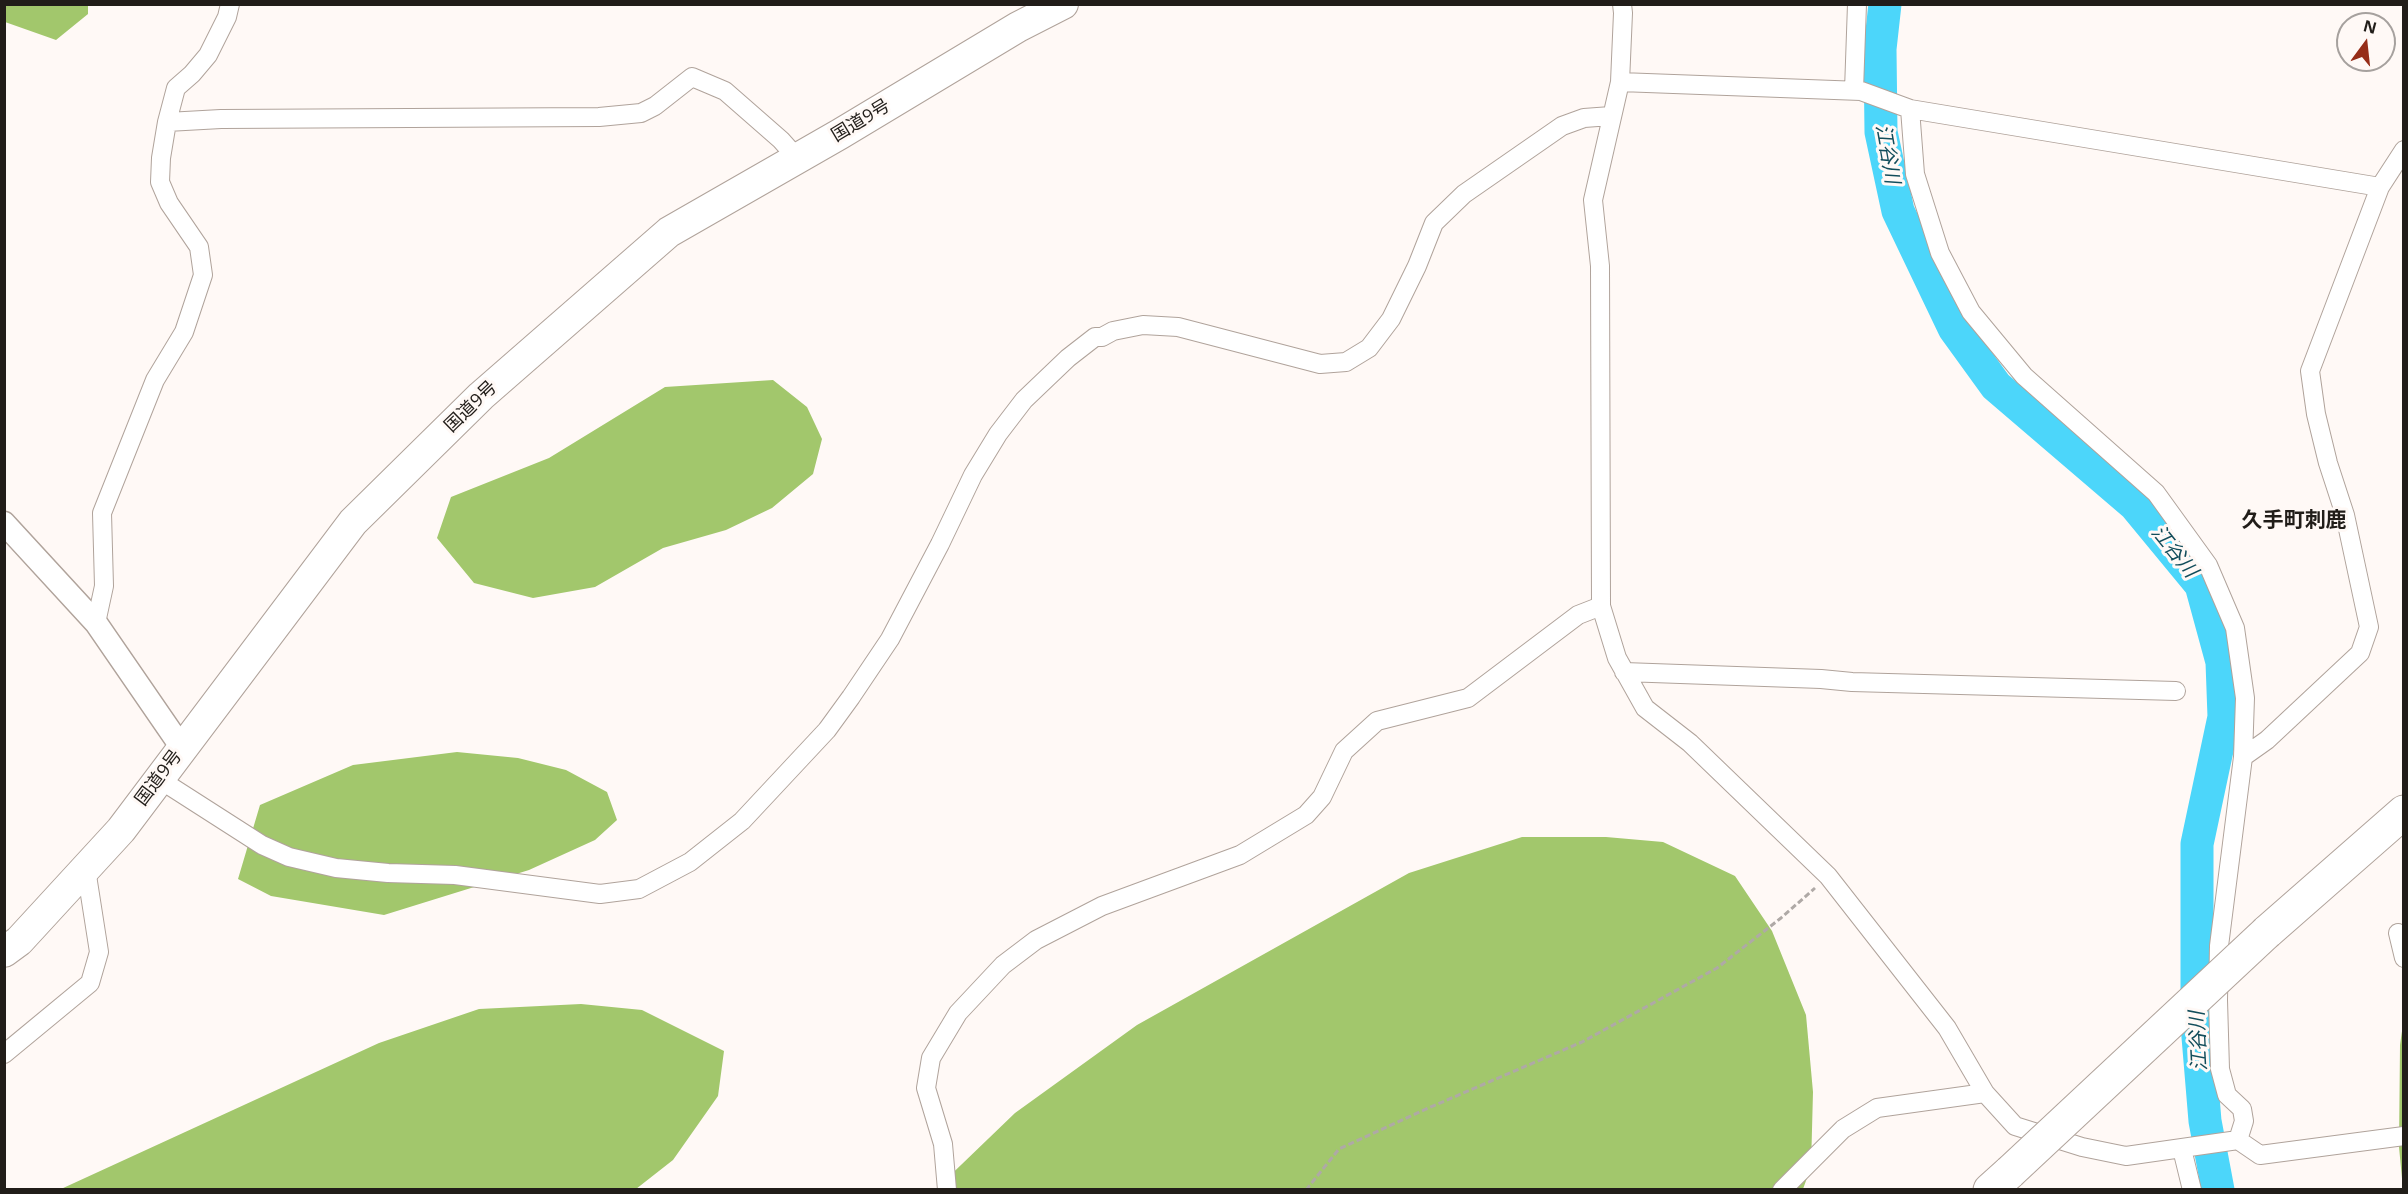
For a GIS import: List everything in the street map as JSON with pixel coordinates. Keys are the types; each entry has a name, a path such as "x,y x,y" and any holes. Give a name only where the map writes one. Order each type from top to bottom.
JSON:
{"highway":[{"name":"国道9号","path":"4,952 19,941 121,830 353,522 481,396 669,232 1018,27 1063,4"},
{"path":"2000,1181 2267,932 2403,812"}],"street":[{"path":"96,623 104,586 102,513 155,380 184,333 203,275 199,247 169,203 160,182 167,122 176,88 208,55 227,17 230,4"},
{"path":"1622,4 1620,82 1593,200 1600,266 1601,606 1617,658 1645,708 1690,743 1828,876 1947,1028 1985,1093 2015,1126 2082,1147 2126,1156 2238,1140 2260,1155 2403,1136"},
{"path":"1857,4 1858,91"},
{"path":"167,122 233,119 599,117 641,113 655,106 692,76 725,91 781,140 797,158"},
{"path":"1620,82 1858,91 1910,109 2380,187"},
{"path":"1910,109 1915,174 1940,253 1971,312 2024,376 2156,493 2208,565 2235,628 2245,698 2243,757 2219,946 2217,1000 2220,1069 2227,1095 2242,1109 2244,1121 2238,1140"},
{"path":"159,779 262,844 289,857 336,868 388,873 455,875 600,894 639,889 690,862 742,821 827,730 890,639 973,475 998,434 1024,400 1068,358 1095,337 1102,338 1113,331 1143,325 1178,327 1320,364 1346,362 1369,348 1391,319 1418,266 1434,223 1464,194 1562,126 1584,118 1611,116"},
{"path":"2243,757 2267,740 2360,653 2369,627 2345,515 2328,463 2316,414 2310,371 2380,187 2403,150"},
{"path":"4,523 96,623 182,748"},
{"path":"947,1190 943,1144 926,1088 930,1058 958,1013 1003,965 1036,940 1102,906 1240,855 1306,815 1322,797 1344,751 1377,721 1468,698 1578,615 1601,606"},
{"path":"1624,672 1852,682 2176,691"},
{"path":"4,1054 90,983 99,952 86,869"},
{"path":"2398,933 2403,958"},
{"path":"1782,1190 1843,1129 1877,1108 1985,1093"},
{"path":"2182,1149 2192,1190"}],"path":[{"path":"1306,1190 1339,1149 1582,1042 1717,968 1781,918 1828,876"}],"green space":[{"path":"4,5 88,5 88,14 56,40 5,22"},
{"path":"773,380 807,407 822,439 813,474 772,508 726,530 663,548 595,587 533,598 474,583 437,538 451,497 549,458 665,387"},
{"path":"457,752 518,758 566,770 607,792 617,820 595,840 529,870 384,915 271,896 238,879 260,805 353,765"},
{"path":"1522,837 1606,837 1663,842 1735,876 1772,931 1806,1015 1813,1092 1811,1167 1803,1189 935,1190 1015,1113 1137,1025 1409,873"},
{"path":"581,1004 642,1010 724,1051 718,1096 673,1160 636,1189 61,1189 379,1043 479,1009"},
{"path":"2403,1024 2403,1189 2399,1147 2400,1045"}],"waterway":[{"name":"江谷川","path":"1885,4 1880,49 1881,132 1898,211 1954,328 1996,386 2135,505 2201,585 2222,662 2224,717 2197,844 2197,1025 2205,1121 2218,1190"}],"district":[{"name":"久手町刺鹿","path":"2294,521"}]}
